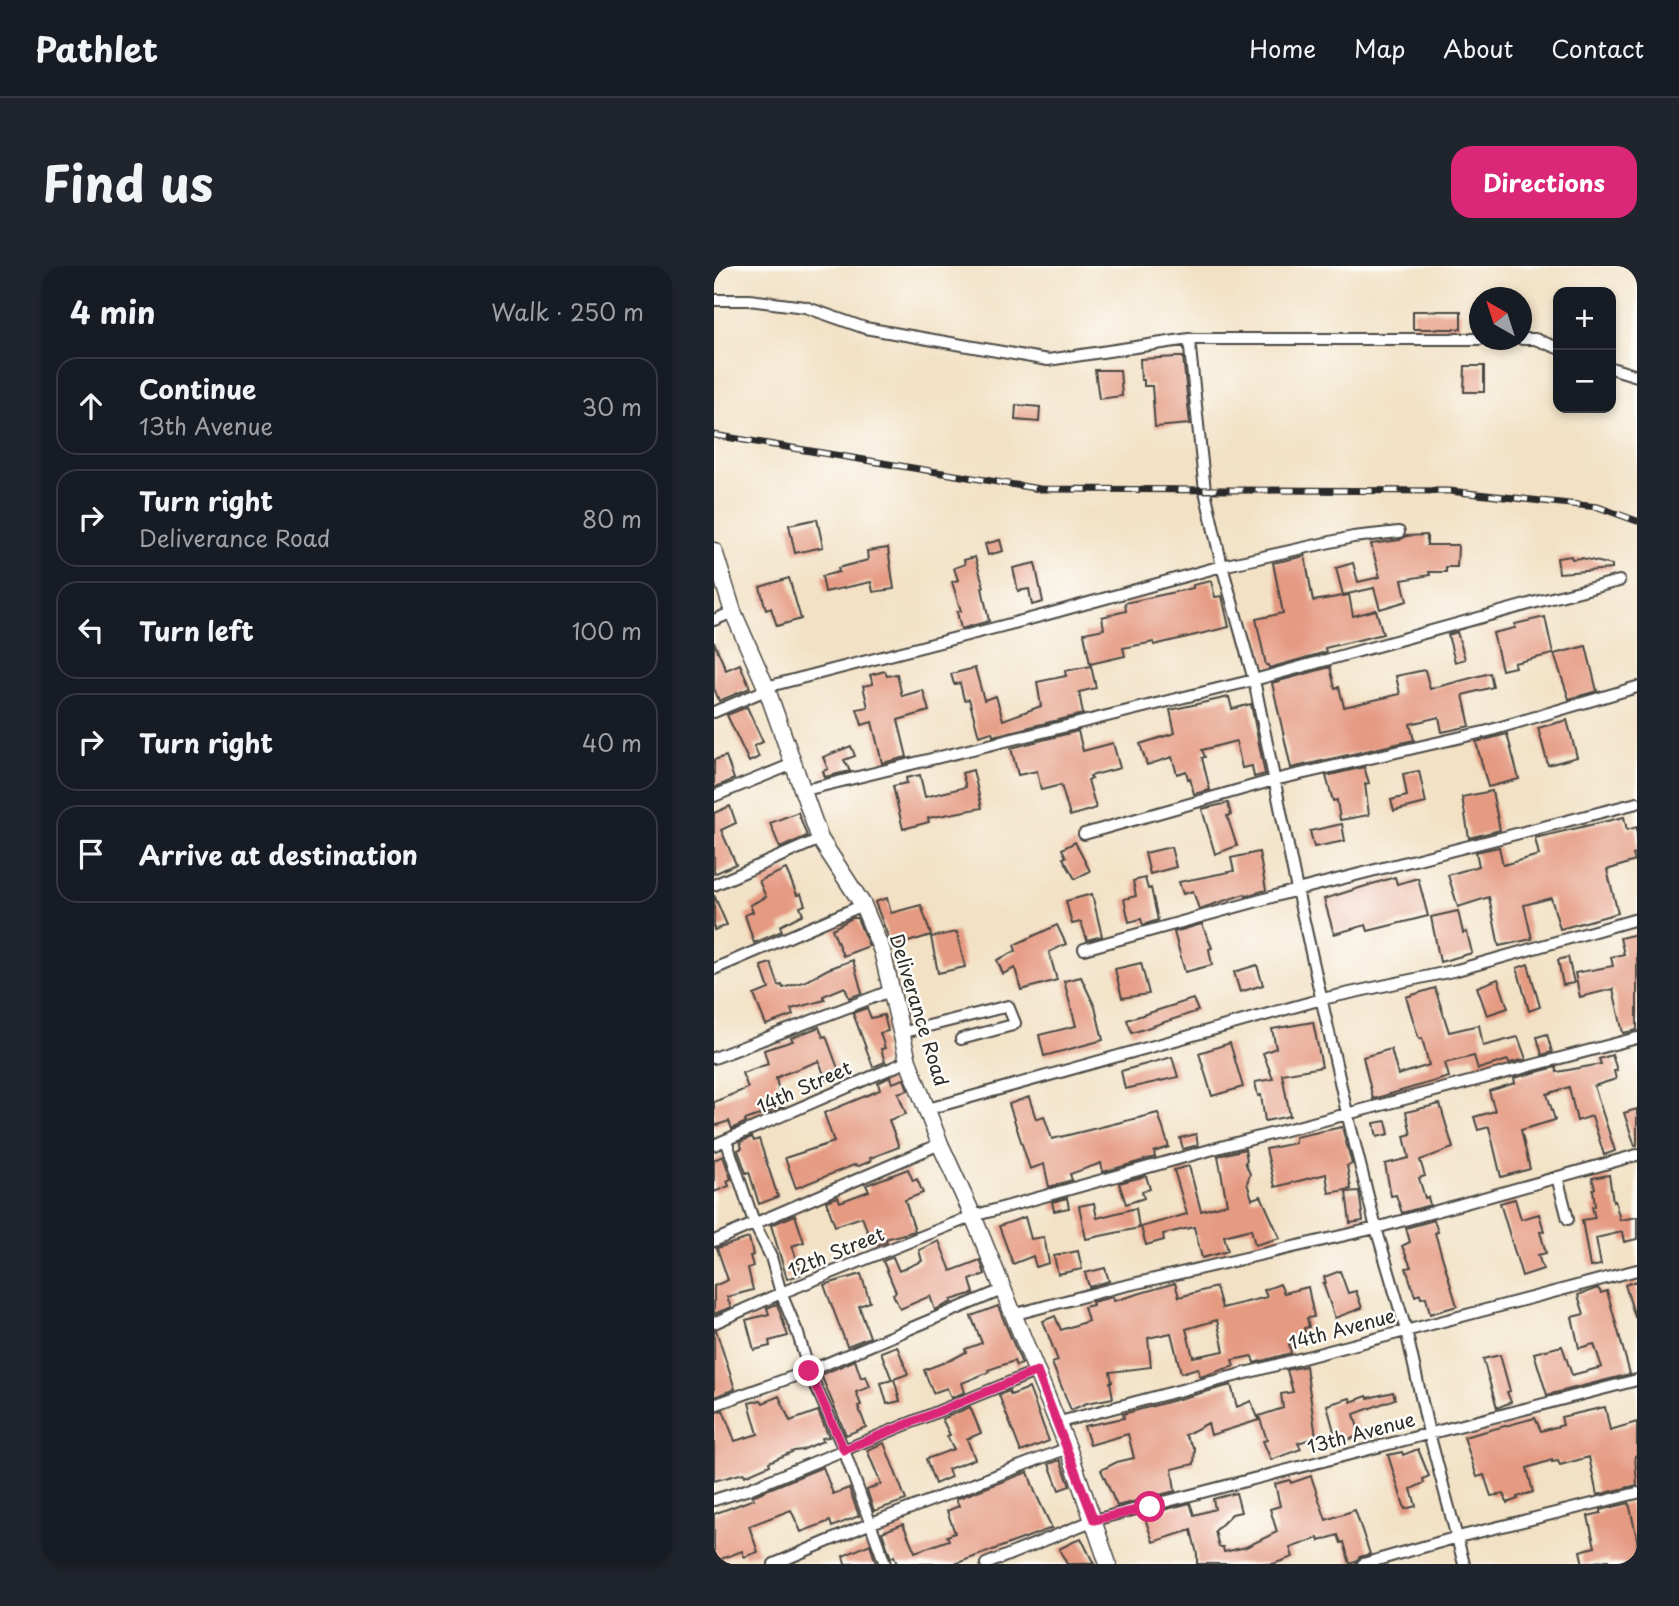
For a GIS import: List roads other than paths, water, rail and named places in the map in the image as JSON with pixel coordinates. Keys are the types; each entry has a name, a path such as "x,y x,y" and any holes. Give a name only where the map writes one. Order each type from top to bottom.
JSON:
{"street":[{"path":"714,300 749,300 805,307 865,328 1048,360 1189,339 1469,339"},
{"path":"1189,339 1205,491 1222,566 1254,680 1347,1113 1376,1228 1406,1330 1429,1433 1464,1564"},
{"path":"1532,339 1553,346"},
{"path":"1616,370 1637,376"},
{"path":"714,712 759,694 766,687 1222,566 1353,537 1399,532"},
{"name":"Deliverance Road","path":"714,551 733,612 766,687 820,839 863,905 882,951 908,1061 940,1144 973,1216 1068,1448 1108,1564"},
{"path":"801,791 1254,680 1619,581"},
{"path":"714,620 733,612"},
{"path":"1084,834 1274,780 1488,731 1637,687"},
{"path":"714,796 793,764"},
{"path":"1084,948 1637,803"},
{"path":"714,885 820,839"},
{"path":"714,969 863,905"},
{"path":"928,1109 1322,999 1457,970 1637,919"},
{"path":"714,1058 890,991"},
{"path":"901,1033 1008,1006 1015,1023 1013,1026 961,1039"},
{"name":"12th Street","path":"714,1323 781,1293 973,1216 1100,1179 1637,1038"},
{"name":"14th Street","path":"714,1144 908,1061"},
{"path":"726,1140 755,1225 771,1257 809,1371 844,1450 885,1564"},
{"path":"714,1241 940,1144"},
{"path":"1012,1315 1111,1289 1376,1228 1637,1155"},
{"path":"1557,1177 1568,1219"},
{"name":"14th Avenue","path":"1056,1423 1637,1270"},
{"path":"714,1405 809,1371 1002,1290"},
{"path":"714,1500 746,1490 1037,1371"},
{"name":"13th Avenue","path":"986,1564 1094,1520 1637,1380"},
{"path":"774,1564 869,1524 1068,1448"},
{"path":"1363,1564 1458,1537 1637,1493"}],"railway":[{"path":"714,435 1040,489 1449,491 1598,507 1637,521"}]}
